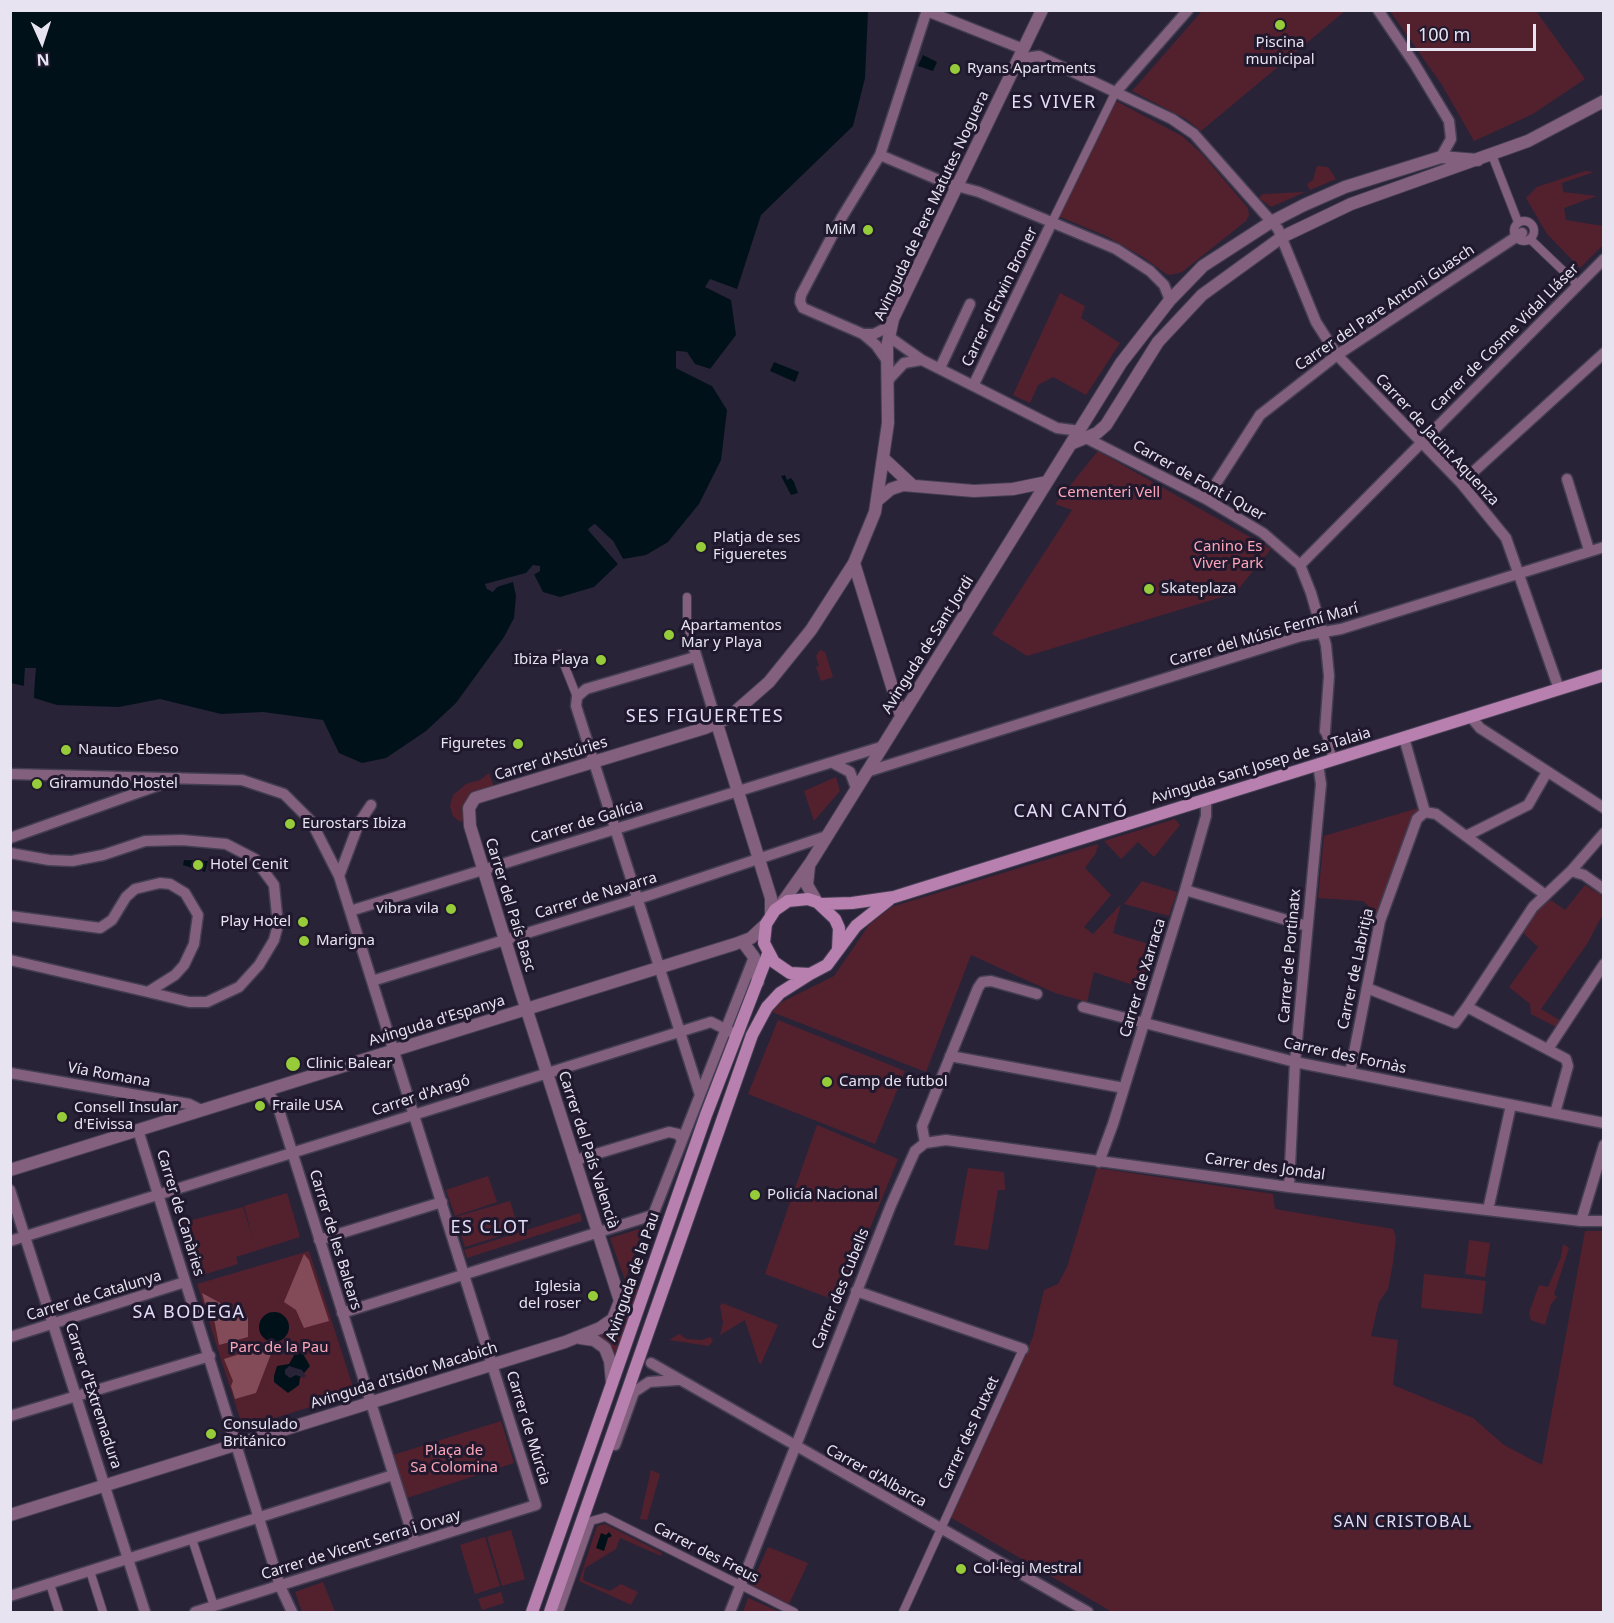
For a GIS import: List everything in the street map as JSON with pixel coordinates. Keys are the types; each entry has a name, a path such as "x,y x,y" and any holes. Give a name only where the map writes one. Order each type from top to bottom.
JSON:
{"main road":[{"name":"Avinguda Sant Josep de sa Talaia","path":"894,897 1604,675"},
{"path":"894,897 865,918 827,965 810,974 800,975 782,969 768,953 764,943 772,914 798,899 819,903 852,903 894,897"},
{"path":"819,903 829,910 839,928 838,949"},
{"path":"774,999 831,971 865,918"},
{"name":"Avinguda de la Pau","path":"532,1611 732,1033 758,983 768,953"},
{"name":"Avinguda de la Pau","path":"550,1612 752,1035 774,999 787,987 810,974"}],"street":[{"name":"Avinguda de Pere Matutes Noguera","path":"717,724 740,710 794,653 837,594 854,563 871,525 878,500 888,423 889,331 956,186 1042,10"},
{"path":"1052,222 1115,93 1188,10"},
{"path":"1378,10 1449,120 1451,139 1441,156"},
{"path":"888,363 876,345 864,334 803,308 800,302 801,295 842,217 880,155 927,11 1021,54 1039,56"},
{"path":"1029,36 1039,56"},
{"name":"Carrer de Jacint Aquenza","path":"1039,56 1172,119 1194,134 1271,222 1282,237 1316,322 1337,355 1461,483 1506,538 1559,689"},
{"name":"Avinguda de Sant Jordi","path":"1084,430 1106,425 1158,342 1202,295 1282,237 1352,204 1528,141 1604,100"},
{"path":"880,155 1052,222 1133,259 1164,285 1170,300"},
{"path":"1492,155 1518,222"},
{"name":"Avinguda de Sant Jordi","path":"772,914 811,862 1069,447 1084,430 1121,363 1170,300 1203,266 1271,222 1345,188 1441,156 1478,160"},
{"path":"1523,237 1534,232 1532,225 1526,221 1518,222 1514,226 1523,237 1578,285"},
{"name":"Carrer d'Erwin Broner","path":"974,384 1052,222"},
{"name":"Carrer del Pare Antoni Guasch","path":"1206,499 1260,415 1337,355 1523,237"},
{"name":"Carrer de Cosme Vidal Lláser","path":"1299,565 1604,259"},
{"path":"940,368 970,304"},
{"path":"864,334 889,331 922,360 974,384 1057,428 1069,447"},
{"path":"1461,483 1603,355"},
{"path":"889,379 904,363 922,360"},
{"name":"Carrer de Font i Quer","path":"1057,428 1084,430 1206,499 1272,538 1299,565 1323,633 1329,676 1325,731"},
{"path":"883,458 912,485"},
{"path":"1567,479 1589,550"},
{"path":"878,500 891,489 912,485 974,491 1013,489 1047,482"},
{"path":"1013,489 1023,497 1027,514"},
{"name":"Carrer del Músic Fermí Marí","path":"866,772 1302,636 1323,633 1604,547"},
{"path":"854,563 901,716"},
{"path":"837,594 852,591 862,595"},
{"path":"687,597 687,623 695,657 771,898 772,914"},
{"path":"560,654 577,697 576,706 614,829 700,1095"},
{"path":"577,697 586,689 695,657"},
{"path":"893,686 902,692 916,691"},
{"path":"1472,717 1480,728 1604,808"},
{"name":"Carrer d'Astúries","path":"469,808 475,798 717,724"},
{"path":"1325,731 1333,760"},
{"path":"1404,738 1425,812 1436,814 1544,894"},
{"name":"Carrer de Galícia","path":"350,911 881,747"},
{"path":"832,763 850,772 856,788"},
{"name":"Carrer de Portinatx","path":"1289,1186 1295,1062 1321,787 1318,764"},
{"path":"1466,836 1528,805 1547,772"},
{"name":"Carrer de Múrcia","path":"10,774 243,780 284,794 310,822 339,876 536,1505"},
{"path":"10,838 170,783 181,777"},
{"name":"Carrer de Xarraca","path":"1098,1162 1125,1088 1185,890 1206,816 1206,800"},
{"path":"339,876 358,823 371,805"},
{"name":"Carrer del País Basc","path":"469,808 470,826 526,1009"},
{"name":"Carrer de Labritja","path":"1350,1073 1380,921 1417,819 1425,812"},
{"path":"1367,988 1455,1023 1533,907 1544,894 1571,871 1604,832"},
{"name":"Carrer de Navarra","path":"372,981 636,899 827,836"},
{"path":"10,853 49,860 72,861 103,855 146,841 182,840 226,844 255,860 274,885 278,924 274,940 259,965 238,987 207,1002 189,1002 10,960"},
{"path":"811,862 807,885 819,903"},
{"path":"1571,871 1584,875 1604,889"},
{"path":"10,916 100,928 112,920 126,897 135,889 150,883 170,884 186,893 192,901 198,915 198,924 190,956 175,975 148,992"},
{"path":"1185,890 1307,926"},
{"name":"Avinguda d'Espanya","path":"10,1170 526,1009 740,945 751,938 772,914"},
{"path":"740,945 768,953"},
{"path":"740,945 754,957 758,983"},
{"name":"Avinguda de la Pau","path":"599,1233 653,1215 700,1095 732,1033 754,957"},
{"path":"1548,1050 1604,964"},
{"path":"925,1143 922,1126 982,982 991,981 1038,994"},
{"name":"Carrer des Fornàs","path":"1083,1007 1144,1025 1295,1062 1604,1123"},
{"path":"1467,1007 1566,1059 1568,1066 1555,1113"},
{"name":"Carrer del País Valencià","path":"526,1009 620,1301"},
{"name":"Carrer d'Aragó","path":"10,1241 711,1022 732,1033"},
{"path":"950,1056 1125,1088"},
{"name":"Vía Romana","path":"10,1073 189,1104 201,1110"},
{"name":"Carrer de les Balears","path":"266,1090 278,1107 415,1543"},
{"path":"1488,1210 1511,1105"},
{"name":"Carrer de Canàries","path":"138,1130 280,1586 292,1612"},
{"path":"576,1160 669,1132 678,1134 682,1140"},
{"name":"Carrer des Jondal","path":"925,1143 946,1140 1289,1186 1581,1221 1604,1221"},
{"name":"Carrer des Cubells","path":"730,1612 856,1291 911,1160 925,1143"},
{"path":"1581,1221 1604,1145"},
{"name":"Carrer d'Extremadura","path":"10,1190 145,1612"},
{"path":"319,1240 442,1202"},
{"path":"342,1313 599,1233"},
{"name":"Carrer de Catalunya","path":"10,1337 185,1282"},
{"path":"856,1291 1023,1349"},
{"name":"Avinguda d'Isidor Macabich","path":"10,1515 576,1338 607,1325 617,1313 620,1301"},
{"path":"576,1338 594,1340 605,1348 610,1361 612,1384"},
{"name":"Carrer des Putxet","path":"903,1612 1023,1349"},
{"path":"10,1416 210,1356"},
{"name":"Carrer d'Albarca","path":"651,1363 795,1448 1088,1612"},
{"path":"587,1504 594,1497 634,1392 649,1382 679,1380"},
{"path":"10,1596 393,1475"},
{"name":"Carrer de Vicent Serra i Orvay","path":"195,1612 536,1505"},
{"name":"Carrer des Freus","path":"559,1612 591,1521 605,1517 794,1612"},
{"path":"192,1539 214,1606"},
{"path":"90,1571 103,1612"},
{"path":"50,1584 59,1612"}],"green space":[{"path":"1202,11 1345,11 1201,131 1186,119 1132,91"},
{"path":"1390,11 1536,11 1585,79 1533,114 1474,141 1442,85"},
{"path":"1116,101 1182,136 1202,154 1248,208 1249,215 1246,221 1182,272 1166,274 1143,257 1106,236 1058,216"},
{"path":"1317,166 1328,167 1336,179 1310,190 1307,184 1313,180"},
{"path":"1585,171 1594,172 1562,183 1563,192 1597,196 1564,208 1566,220 1603,226 1604,244 1580,268 1547,234 1526,198 1537,187"},
{"path":"1305,192 1271,207 1259,198 1263,194"},
{"path":"1060,293 1085,306 1081,318 1120,343 1086,395 1053,377 1038,385 1030,403 1013,395"},
{"path":"1098,451 1271,549 1235,593 1027,656 992,634 1072,510 1055,504"},
{"path":"820,650 825,652 833,677 821,681 816,667 819,666 816,656"},
{"path":"489,773 495,790 474,797 465,819 460,822 453,816 450,806 453,795 466,784 480,780"},
{"path":"836,777 840,791 814,821 804,791"},
{"path":"1418,808 1378,915 1363,901 1318,898 1324,836"},
{"path":"1175,819 1180,825 1154,857 1138,842 1121,859 1104,841"},
{"path":"1098,844 1096,853 1085,868 1111,895 1084,927 1093,934 1121,904 1113,933 1158,947 1145,989 1094,972 1087,1002 1055,993 971,955 926,1072 772,1012 780,1003 834,976 869,925 891,907"},
{"path":"1142,881 1177,892 1169,916 1124,904"},
{"path":"1585,885 1603,896 1603,914 1587,944 1541,1009 1561,1021 1556,1027 1531,1014 1530,1004 1509,987 1538,947 1522,932 1534,912 1551,900 1565,910"},
{"name":"Camp de futbol","path":"778,1020 905,1071 875,1144 748,1094"},
{"path":"817,1125 898,1159 840,1302 765,1274"},
{"path":"968,1168 1004,1172 1005,1190 998,1190 988,1250 954,1245"},
{"path":"1097,1168 1273,1194 1275,1209 1393,1229 1396,1237 1388,1289 1379,1302 1371,1336 1398,1340 1393,1385 1473,1418 1504,1445 1542,1465 1585,1231 1603,1231 1603,1612 1112,1612 950,1517 1033,1337 1044,1290 1058,1284 1067,1267"},
{"path":"488,1176 497,1202 455,1216 446,1190"},
{"path":"287,1193 300,1237 236,1257 238,1264 193,1278 184,1247 189,1245 184,1222 243,1207 253,1239 244,1206"},
{"path":"510,1201 519,1230 465,1247 455,1217"},
{"path":"580,1213 582,1221 467,1258 464,1250"},
{"path":"643,1228 625,1280 610,1238"},
{"path":"1469,1240 1490,1243 1485,1277 1465,1274"},
{"path":"1563,1244 1569,1248 1554,1294 1557,1297 1551,1304 1545,1325 1531,1320 1529,1313 1539,1285 1548,1287 1561,1257"},
{"name":"Parc de la Pau","path":"309,1251 355,1393 243,1428 197,1284"},
{"path":"1424,1274 1486,1281 1482,1314 1421,1308"},
{"path":"629,1286 638,1289 616,1357 610,1345 592,1336 610,1325 623,1290"},
{"path":"722,1303 778,1325 761,1364 745,1320 720,1335 723,1323 720,1306"},
{"path":"679,1334 687,1339 702,1340 710,1337 713,1340 709,1346 669,1340"},
{"name":"Plaça de Sa Colomina","path":"501,1421 514,1463 407,1498 393,1455"},
{"path":"651,1470 660,1474 647,1520 640,1519"},
{"path":"605,1524 662,1553 661,1556 620,1538 616,1549 585,1568 583,1580 610,1591 621,1584 638,1592 631,1605 579,1581 597,1526"},
{"path":"511,1530 525,1579 502,1586 487,1537"},
{"path":"485,1537 500,1586 475,1594 460,1545"},
{"path":"768,1547 808,1563 789,1604 751,1585"},
{"path":"323,1582 335,1612 302,1612 295,1592"},
{"path":"501,1592 504,1603 482,1610 478,1599"},
{"path":"748,1598 780,1612 743,1612"}],"shaded area":[{"path":"11,11 868,11 865,78 853,126 761,215 737,289 710,279 705,287 731,300 736,335 710,369 694,364 687,352 676,351 676,368 712,386 727,410 721,460 699,504 668,542 646,555 623,559 613,541 594,524 588,530 618,564 594,587 560,597 543,592 534,574 539,571 533,565 527,573 486,584 492,592 497,587 513,582 516,596 514,618 504,637 456,703 426,731 386,758 362,763 339,753 323,720 263,712 221,714 160,699 119,707 57,705 34,698 35,668 25,668 24,686 11,683"},
{"path":"923,55 937,62 933,71 918,66"},
{"path":"774,362 799,372 795,382 770,371"},
{"path":"785,475 787,480 791,478 794,482 798,493 791,495 781,476"},
{"path":"184,860 208,861 205,872 183,865"},
{"path":"304,1254 309,1260 329,1321 304,1328 296,1310 284,1302"},
{"path":"202,1293 248,1318 248,1337 219,1345 214,1319 209,1317"},
{"path":"274,1312 284,1317 289,1327 284,1337 274,1342 264,1337 259,1327 264,1317"},
{"path":"256,1349 271,1354 256,1393 235,1399 231,1386 233,1381 224,1359"},
{"path":"297,1350 302,1352 310,1366 300,1378 299,1385 288,1393 274,1382 274,1376 277,1366 289,1364"},
{"path":"609,1532 612,1536 608,1538 604,1551 596,1548 601,1533 606,1535"}],"pier":[{"path":"676,351 687,352 695,364 710,369 710,372 693,367 685,355 679,354 679,367 711,382 712,386 676,368"},
{"path":"595,524 613,541 623,559 621,561 610,543 594,528 592,530 620,561 618,564 588,529"},
{"path":"533,565 540,566 540,571 532,576 531,573 514,579 497,587 493,592 487,589 485,584 526,573"},
{"path":"25,668 36,668 33,701 31,699 32,671 28,671 27,687 24,689"},
{"path":"289,1366 307,1374 304,1378 296,1375 290,1378 285,1374"}],"place":[{"name":"Piscina municipal","path":"1280,25"},
{"name":"Ryans Apartments","path":"955,69"},
{"name":"MiM","path":"868,230"},
{"name":"Platja de ses Figueretes","path":"701,547"},
{"name":"Skateplaza","path":"1149,589"},
{"name":"Apartamentos Mar y Playa","path":"669,635"},
{"name":"Ibiza Playa","path":"601,660"},
{"name":"Figuretes","path":"518,744"},
{"name":"Nautico Ebeso","path":"66,750"},
{"name":"Giramundo Hostel","path":"37,784"},
{"name":"Eurostars Ibiza","path":"290,824"},
{"name":"Hotel Cenit","path":"198,865"},
{"name":"vibra vila","path":"451,909"},
{"name":"Play Hotel","path":"303,922"},
{"name":"Marigna","path":"304,941"},
{"name":"Clinic Balear","path":"293,1064"},
{"name":"Camp de futbol","path":"827,1082"},
{"name":"Fraile USA","path":"260,1106"},
{"name":"Consell Insular d'Eivissa","path":"62,1117"},
{"name":"Policía Nacional","path":"755,1195"},
{"name":"Iglesia del roser","path":"593,1296"},
{"name":"Consulado Británico","path":"211,1434"},
{"name":"Col·legi Mestral","path":"961,1569"}],"district":[{"name":"ES VIVER","path":"1054,103"},
{"name":"SES FIGUERETES","path":"705,717"},
{"name":"CAN CANTÓ","path":"1071,812"},
{"name":"ES CLOT","path":"490,1228"},
{"name":"SA BODEGA","path":"189,1313"},
{"name":"SAN CRISTOBAL","path":"1403,1522"}],"park label":[{"name":"Cementeri Vell","path":"1109,493"},
{"name":"Canino Es Viver Park","path":"1228,556"}]}
